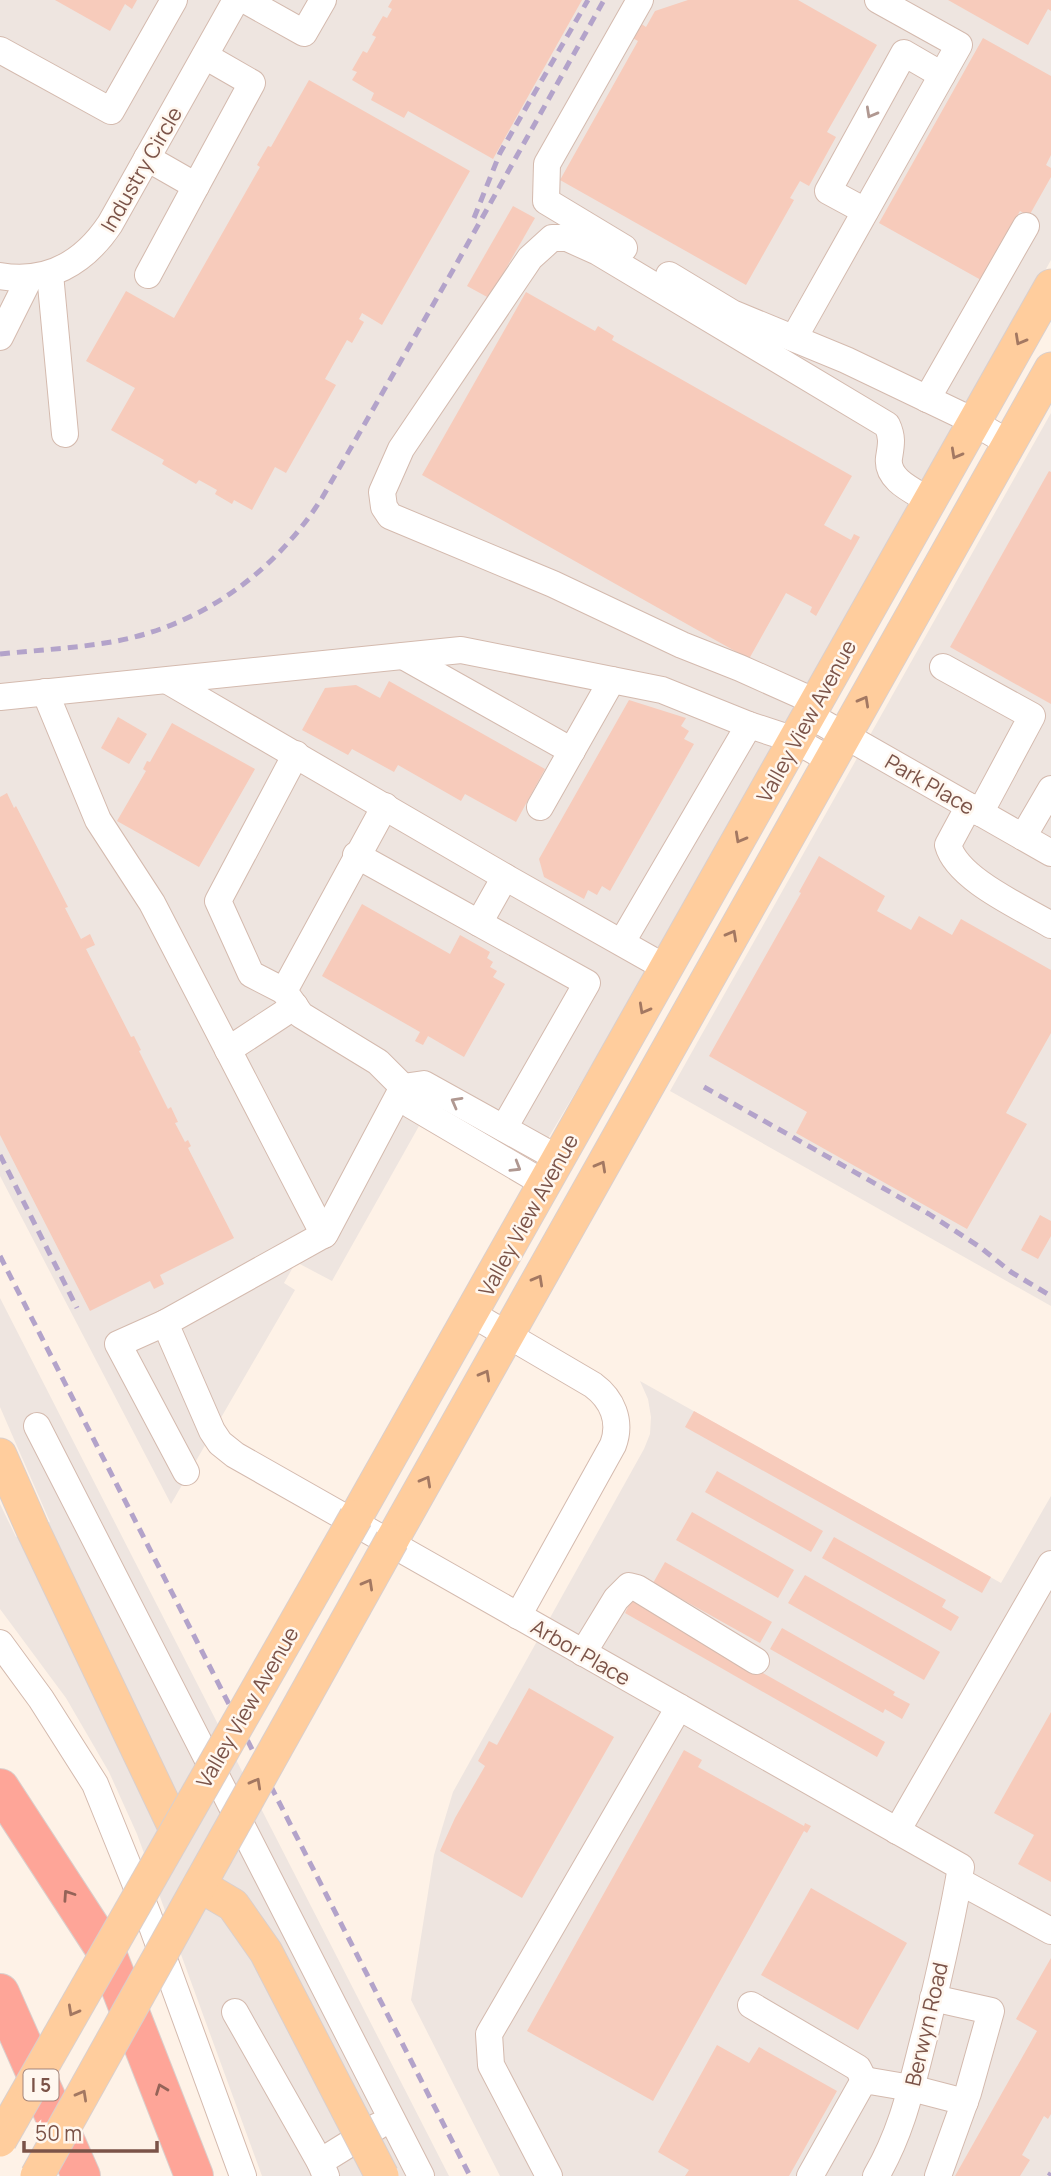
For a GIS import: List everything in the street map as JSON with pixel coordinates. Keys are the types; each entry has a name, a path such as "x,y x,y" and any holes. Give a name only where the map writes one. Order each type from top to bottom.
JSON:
{"highway":[{"path":"0,1788 106,1951 194,2176"},
{"name":"I 5","path":"0,1993 81,2176"}],"main road":[{"name":"Valley View Avenue","path":"0,2140 472,1314 1051,286"},
{"name":"Valley View Avenue","path":"37,2176 1051,369"},
{"path":"0,1455 176,1830"},
{"path":"199,1885 233,1905 266,1952 382,2176"}],"street":[{"path":"0,50 111,111 174,0"},
{"name":"Industry Circle","path":"39,276 79,259 102,237 236,0"},
{"path":"244,0 304,33 323,0"},
{"path":"640,0 547,164 546,201 732,313 846,360 974,422 1009,443"},
{"path":"794,338 959,45 878,0"},
{"path":"865,211 828,191 904,53 942,75"},
{"path":"148,275 252,83 205,56"},
{"path":"147,158 196,186"},
{"path":"927,399 1026,226"},
{"path":"807,719 740,668 682,645 553,584 390,516 384,507 382,492 401,449 530,258 552,239 567,238 598,252 719,327 887,425 892,437 888,465 890,471 895,478 930,500"},
{"path":"0,276 39,276"},
{"path":"0,336 39,276"},
{"path":"39,276 65,435"},
{"path":"0,697 461,650 662,690 748,725 807,719"},
{"path":"403,656 572,751"},
{"path":"943,667 1032,716 975,810 948,845 951,856 966,874 1051,925"},
{"path":"540,807 612,680"},
{"path":"168,681 666,968"},
{"path":"45,692 98,820 152,904 324,1235"},
{"name":"Park Place","path":"807,719 837,748 975,810 1051,853"},
{"path":"622,942 748,725"},
{"path":"296,754 218,901 251,974 290,998 300,1015 378,1062 403,1087 411,1105 552,1172"},
{"path":"1023,837 1051,789"},
{"path":"228,1050 290,998 356,855 385,806"},
{"path":"356,855 587,983 504,1128"},
{"path":"479,923 505,877"},
{"path":"403,1087 424,1084 504,1128 552,1172"},
{"path":"186,1472 118,1344 165,1323 324,1235 403,1087"},
{"name":"Arbor Place","path":"472,1314 600,1390 613,1409 617,1427 613,1444 518,1616 897,1831 1051,1931"},
{"path":"165,1323 201,1407 220,1443 235,1455 518,1616"},
{"path":"37,1426 421,2176"},
{"path":"897,1831 1051,1564"},
{"path":"583,1653 616,1599 629,1586 637,1588 756,1661"},
{"path":"0,1643 41,1699 95,1784 148,1915 243,2176"},
{"path":"549,2176 491,2065 489,2034 679,1707"},
{"name":"Berwyn Road","path":"876,2176 896,2138 911,2088 960,1874"},
{"path":"933,1998 991,2011 965,2102 938,2176"},
{"path":"751,2005 858,2068 864,2080"},
{"path":"235,2012 323,2169 391,2118"},
{"path":"864,2080 911,2088 965,2102"},
{"path":"810,2176 864,2080"}],"shaded area":[{"path":"0,0 1051,0 1051,260 751,796 521,1184 419,1126 332,1281 296,1262 284,1283 295,1290 171,1504 0,1176"},
{"path":"1051,413 1051,1306 670,1091"},
{"path":"0,1298 449,2176 262,2176 137,1834 109,1772 66,1698 0,1609 0,1504 16,1537 50,1522 0,1407"},
{"path":"640,1381 1001,1583 1051,1496 1051,2176 500,2176 411,2000 434,1855 453,1792 644,1449 650,1434 651,1417 648,1399"}],"building":[{"path":"55,0 137,0 132,9 125,4 110,31"},
{"path":"392,0 582,0 493,159 408,111 404,118 371,100 374,93 352,80 357,72 352,70 363,51 367,53 376,37 372,35 383,16 387,18 392,9 388,7"},
{"path":"688,0 798,0 877,45 827,132 836,137 809,186 800,181 790,198 794,200 746,285 560,180 638,41 629,36 637,21 646,27 655,11"},
{"path":"948,0 1051,0 1051,11 1048,9 1028,45"},
{"path":"983,38 1051,76 1051,155 1046,165 1051,168 1051,177 1029,216 1020,211 981,280 879,223"},
{"path":"309,80 470,171 382,325 362,313 359,319 364,322 352,343 347,340 325,379 336,385 286,473 275,467 252,510 234,500 232,504 215,494 217,490 199,480 196,484 162,464 164,460 111,430 135,388 86,361 126,291 174,318 260,167 257,165 268,146 271,147"},
{"path":"513,206 535,218 489,298 467,286"},
{"path":"526,292 595,331 598,326 614,336 612,340 852,476 824,525 851,540 854,534 860,537 816,616 810,612 812,607 786,593 749,659 422,475"},
{"path":"1049,471 1051,472 1051,704 950,647"},
{"path":"389,681 545,769 516,822 465,794 461,801 398,765 394,772 352,749 348,755 302,730 325,688 356,685 380,698"},
{"path":"629,700 686,718 681,726 689,731 684,739 694,744 610,891 602,886 597,895 588,890 584,899 544,877 539,859"},
{"path":"118,717 147,734 129,764 101,748"},
{"path":"172,723 255,769 199,867 117,821 146,771 143,769 147,761 150,762"},
{"path":"7,793 68,907 65,908 81,939 90,934 95,945 86,949 131,1037 134,1036 168,1109 171,1107 178,1122 175,1123 185,1142 188,1140 191,1146 188,1148 234,1238 160,1275 164,1284 154,1289 150,1281 90,1311 0,1135 0,797"},
{"path":"819,856 885,896 877,911 911,930 919,916 952,935 961,919 1051,970 1051,1033 1006,1113 1027,1124 967,1229 796,1133 807,1112 709,1056"},
{"path":"362,904 450,954 460,935 490,952 487,958 493,962 490,967 497,971 493,977 505,984 464,1057 428,1036 423,1045 415,1041 420,1032 322,976"},
{"path":"1040,1215 1051,1221 1051,1236 1038,1259 1021,1250"},
{"path":"694,1411 991,1577 982,1593 685,1427"},
{"path":"717,1471 823,1531 811,1552 705,1492"},
{"path":"692,1512 794,1570 778,1598 676,1540"},
{"path":"834,1537 946,1600 942,1607 959,1617 951,1631 822,1558"},
{"path":"665,1562 772,1622 760,1643 653,1583"},
{"path":"805,1575 940,1652 924,1680 788,1603"},
{"path":"632,1599 885,1742 877,1757 625,1613"},
{"path":"782,1628 895,1692 893,1695 910,1704 902,1719 885,1709 883,1713 770,1649"},
{"path":"529,1688 614,1737 522,1898 440,1851 455,1818 485,1766 478,1761 489,1741 497,1745"},
{"path":"1051,1712 1051,1882 1018,1864 1034,1835 994,1813"},
{"path":"684,1750 702,1760 698,1767 804,1826 805,1823 811,1826 807,1833 804,1831 653,2101 527,2031"},
{"path":"811,1888 907,1943 858,2030 761,1975"},
{"path":"1051,1958 1051,2114 1048,2119 1044,2116 1022,2155 1030,2160 1020,2176 955,2176 1037,2031 1016,2019"},
{"path":"717,2045 749,2063 759,2047 837,2091 789,2176 685,2176 689,2170 658,2152"}],"railway":[{"path":"474,218 500,153 588,0"},
{"path":"0,654 117,641 179,622 234,591 282,549 322,498 604,0"},
{"path":"704,1087 929,1214 980,1247 1011,1272 1051,1296"},
{"path":"0,1155 77,1308"},
{"path":"0,1256 470,2176"}]}
